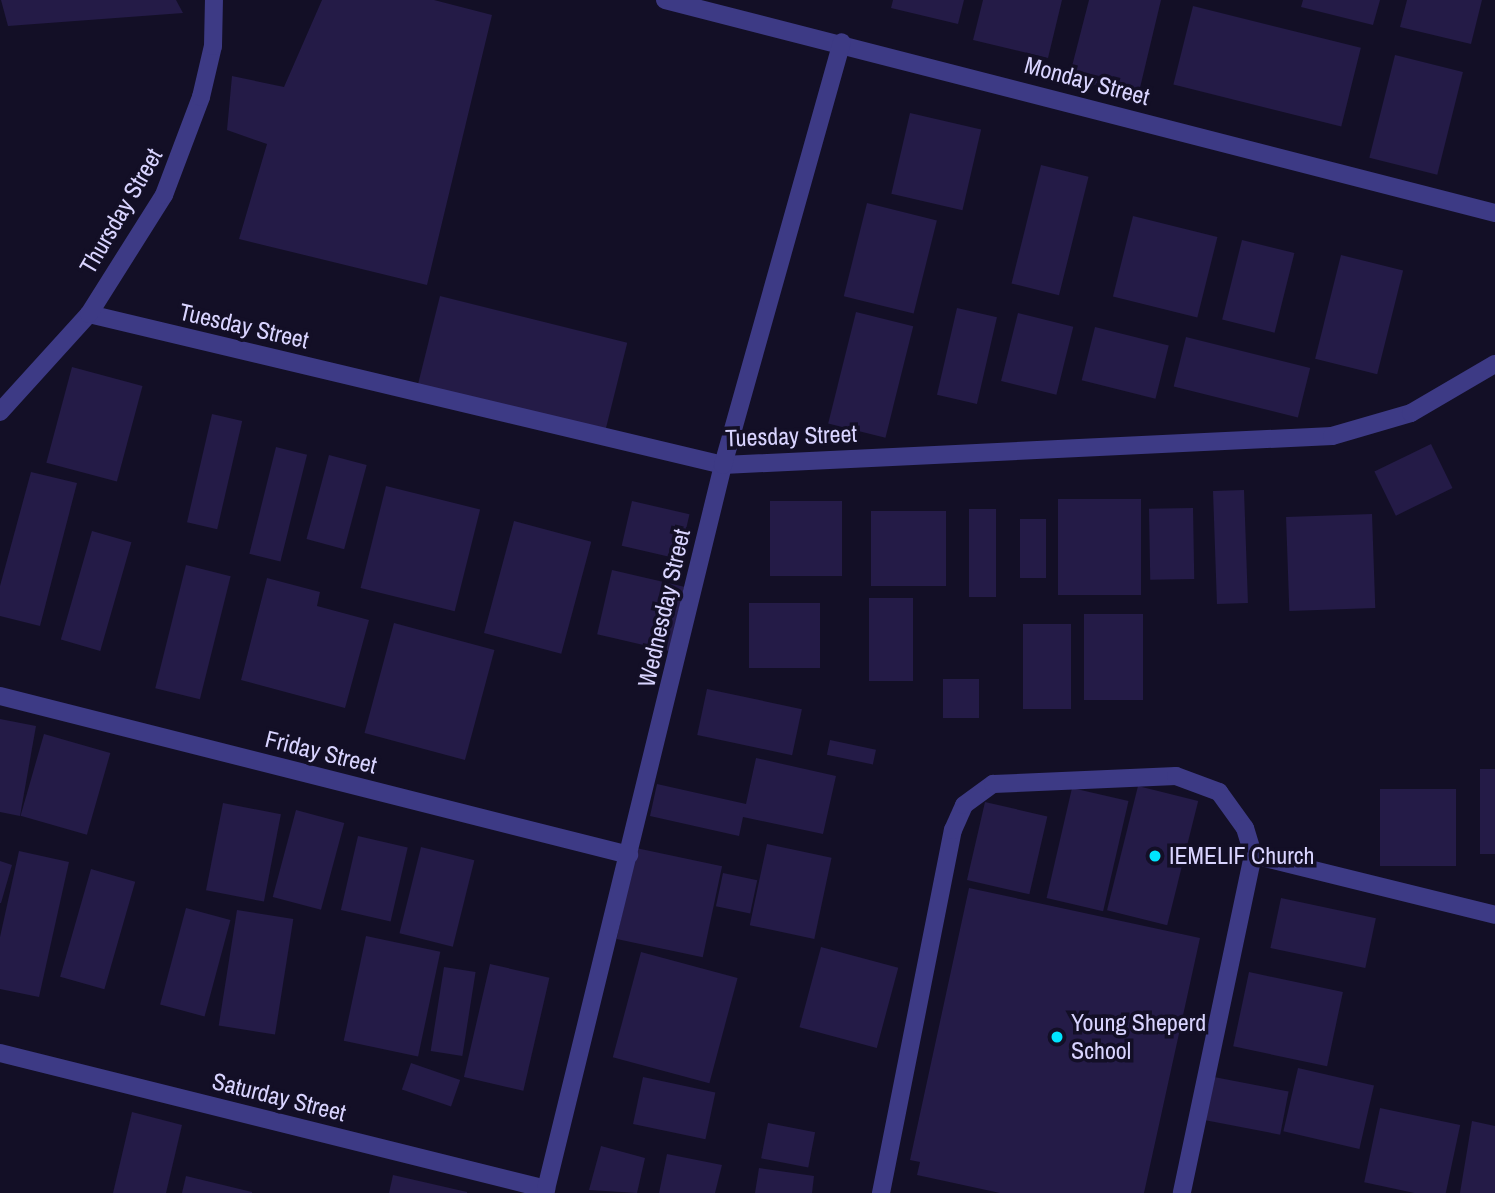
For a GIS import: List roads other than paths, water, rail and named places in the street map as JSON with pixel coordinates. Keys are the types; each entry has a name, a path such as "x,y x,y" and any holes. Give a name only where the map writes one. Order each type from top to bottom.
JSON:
{"street":[{"name":"Thursday Street","path":"0,412 89,314 184,151 213,46 214,0"},
{"name":"Monday Street","path":"665,0 842,42 1495,213"},
{"name":"Wednesday Street","path":"546,1189 723,465 842,42"},
{"name":"Tuesday Street","path":"89,314 723,465 1332,436 1411,413 1495,365"},
{"name":"Friday Street","path":"0,696 629,855"},
{"path":"881,1193 953,830 964,805 993,784 1176,776 1219,792 1245,828 1253,855 1182,1193"},
{"path":"1253,855 1495,915"},
{"name":"Saturday Street","path":"0,1053 546,1189"}],"place":[{"name":"IEMELIF Church","path":"1155,856"},
{"name":"Young Sheperd School","path":"1057,1037"}]}
